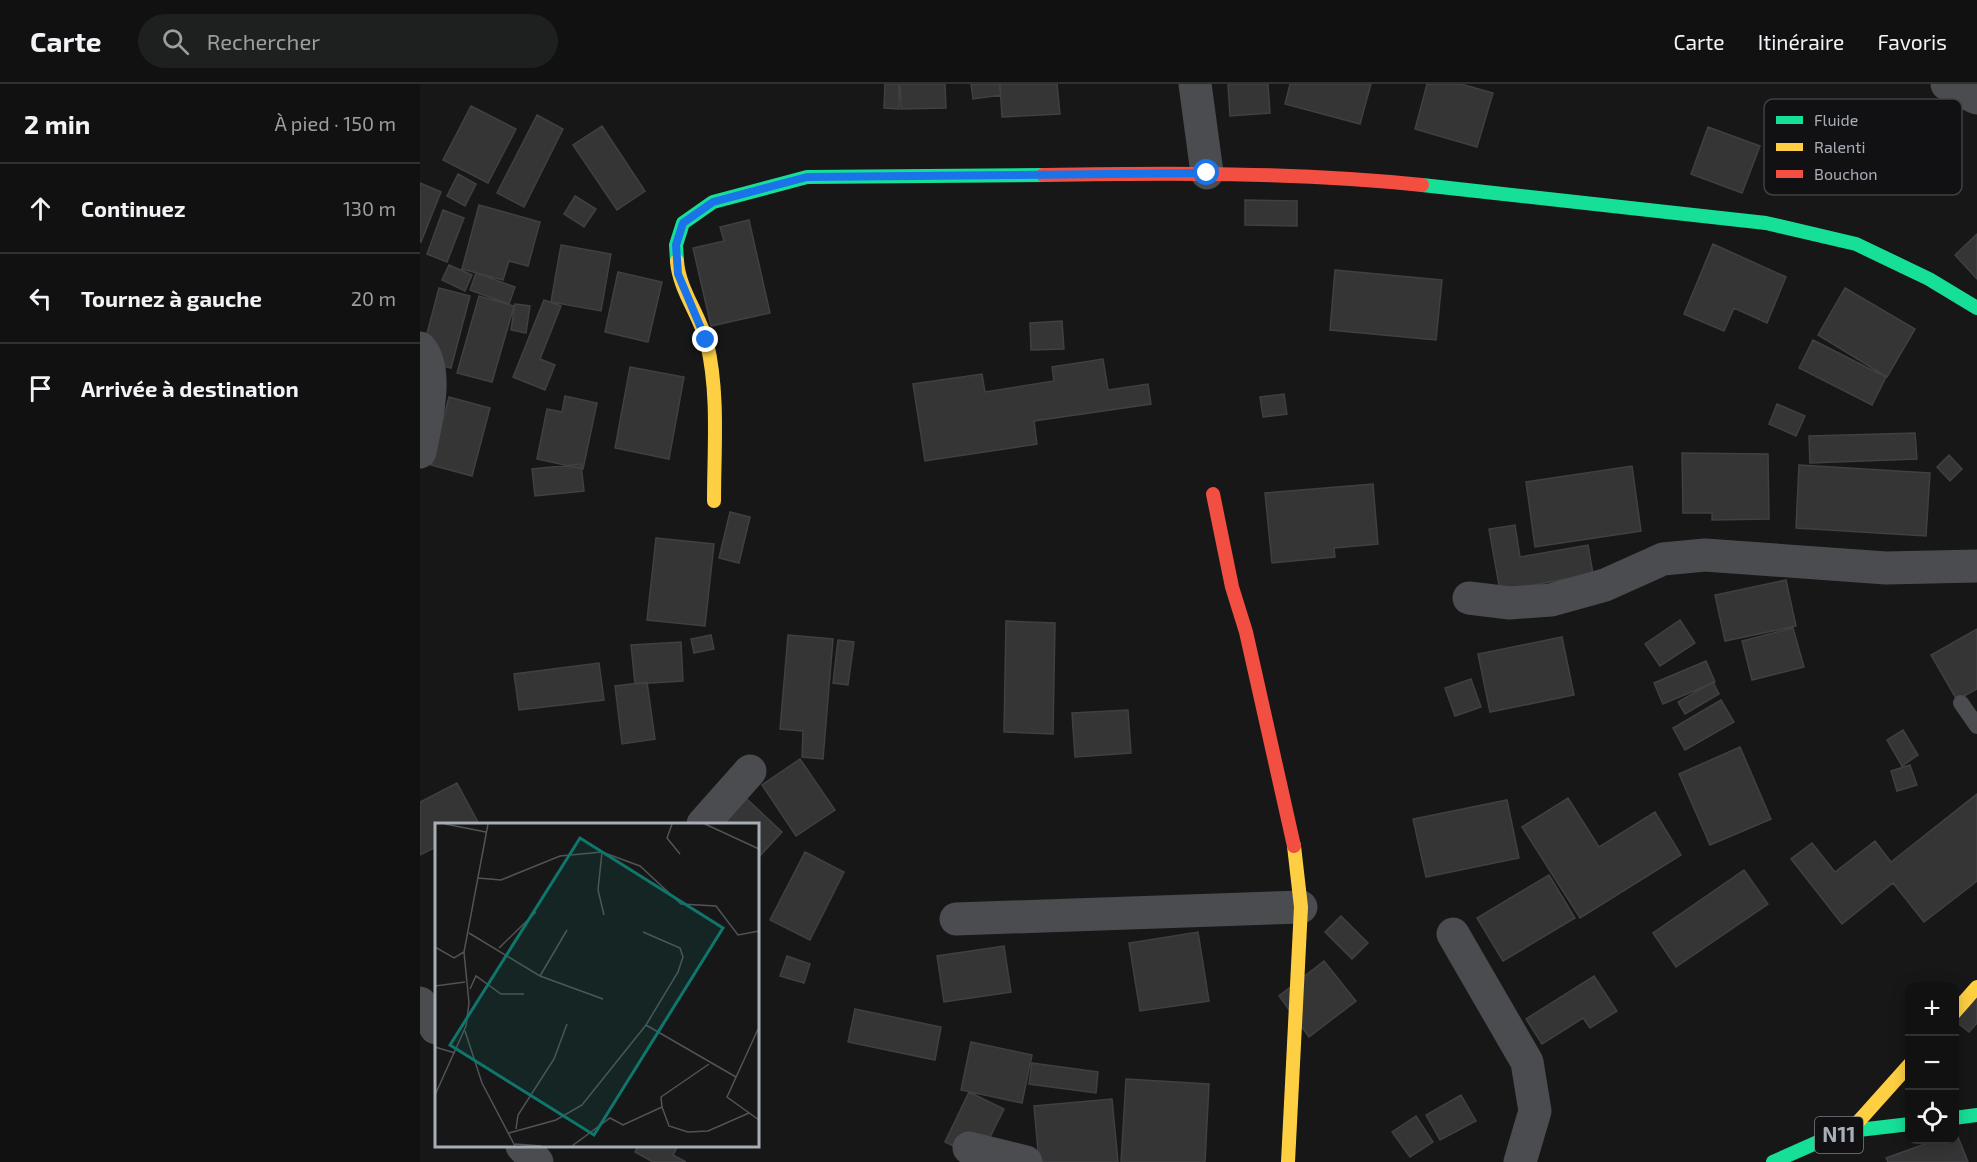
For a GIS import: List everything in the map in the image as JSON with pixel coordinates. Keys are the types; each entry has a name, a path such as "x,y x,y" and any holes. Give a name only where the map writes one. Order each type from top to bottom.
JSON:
{"main road":[{"path":"714,501 714,376 706,340 678,274 676,245 683,223 713,202 807,177 1207,173 1366,179 1766,223 1856,244 1929,279 1977,308"},
{"path":"1213,494 1232,587 1245,632 1293,839 1301,907 1288,1162"},
{"path":"1959,1007 1977,987"},
{"path":"1850,1131 1905,1070"},
{"path":"1959,1117 1977,1115"},
{"name":"N11","path":"1773,1162 1850,1131 1905,1125"}],"street":[{"path":"1196,84 1207,173"},
{"path":"1947,84 1977,98"},
{"path":"420,348 424,353 432,388 420,452"},
{"path":"1469,598 1510,603 1551,600 1605,585 1663,559 1705,555 1886,568 1977,566"},
{"path":"705,823 750,771"},
{"path":"956,919 1301,907"},
{"path":"1453,934 1527,1062 1535,1111 1520,1162"},
{"path":"420,995 435,988"},
{"path":"420,1003 435,1026"},
{"path":"523,1147 537,1162"},
{"path":"969,1148 1026,1162"}],"lane":[{"path":"1961,704 1977,726"}],"building":[{"path":"885,84 899,84 899,109 884,108"},
{"path":"900,84 945,84 946,108 901,109"},
{"path":"971,84 999,84 1001,95 973,99"},
{"path":"1000,84 1057,84 1060,114 1002,117"},
{"path":"1228,84 1268,84 1270,113 1230,116"},
{"path":"1290,84 1371,84 1360,124 1285,104"},
{"path":"1427,84 1461,84 1493,93 1477,147 1415,129"},
{"path":"471,106 516,129 488,183 443,160"},
{"path":"537,115 563,129 524,207 497,193"},
{"path":"602,126 645,191 617,210 573,145"},
{"path":"1708,127 1760,146 1742,193 1691,174"},
{"path":"458,174 476,184 465,206 447,196"},
{"path":"420,183 441,192 421,242 420,242"},
{"path":"575,196 596,209 584,227 564,214"},
{"path":"1245,200 1297,201 1297,226 1245,225"},
{"path":"479,205 540,222 528,266 509,261 503,280 462,269"},
{"path":"443,210 464,218 447,262 427,254"},
{"path":"749,220 770,313 711,326 693,248 724,241 720,227"},
{"path":"1977,234 1977,279 1955,255"},
{"path":"1713,244 1786,277 1767,323 1734,308 1724,331 1684,314"},
{"path":"561,245 611,254 601,311 551,302"},
{"path":"449,265 472,275 465,291 442,280"},
{"path":"1335,270 1442,280 1436,340 1330,330"},
{"path":"618,272 662,282 648,342 605,332"},
{"path":"476,273 515,287 509,304 470,290"},
{"path":"439,288 470,296 451,368 420,360"},
{"path":"1845,288 1915,329 1887,377 1818,335"},
{"path":"479,296 514,306 492,382 457,373"},
{"path":"544,300 561,306 540,359 555,365 545,390 513,377"},
{"path":"515,304 530,306 526,333 511,330"},
{"path":"1062,321 1064,349 1031,350 1030,323"},
{"path":"1813,340 1886,377 1872,405 1799,368"},
{"path":"1103,359 1108,390 1148,384 1151,404 1034,421 1037,444 925,461 913,384 982,374 985,392 1054,381 1052,367"},
{"path":"630,367 684,377 669,459 615,448"},
{"path":"1284,394 1287,414 1263,417 1260,397"},
{"path":"565,396 597,403 583,469 537,459 547,409 562,412"},
{"path":"449,397 490,408 472,476 431,465"},
{"path":"1777,404 1805,416 1796,436 1769,424"},
{"path":"1915,433 1917,459 1810,463 1809,436"},
{"path":"1682,453 1768,454 1769,519 1712,520 1712,513 1683,513"},
{"path":"1949,455 1962,469 1950,481 1937,467"},
{"path":"581,464 584,491 535,496 532,469"},
{"path":"1799,465 1930,473 1926,536 1796,528"},
{"path":"1632,466 1641,531 1535,547 1526,482"},
{"path":"1373,484 1378,544 1334,548 1335,557 1272,563 1265,493"},
{"path":"730,512 750,517 739,563 719,558"},
{"path":"1515,525 1520,557 1588,545 1593,574 1500,591 1489,529"},
{"path":"656,538 714,544 705,626 647,620"},
{"path":"1786,580 1796,626 1725,641 1715,595"},
{"path":"1680,620 1695,643 1660,666 1645,644"},
{"path":"1006,621 1055,623 1053,734 1004,732"},
{"path":"1793,628 1804,667 1752,680 1742,641"},
{"path":"1977,629 1977,689 1957,700 1931,655"},
{"path":"711,635 714,649 694,653 691,639"},
{"path":"788,635 833,639 823,759 802,757 803,731 780,729"},
{"path":"1562,637 1574,695 1490,712 1478,654"},
{"path":"838,640 854,642 848,685 833,683"},
{"path":"681,642 683,681 635,684 631,645"},
{"path":"1706,661 1715,682 1663,704 1654,683"},
{"path":"599,663 604,700 519,710 514,674"},
{"path":"1471,679 1481,707 1455,716 1445,688"},
{"path":"647,682 655,739 622,744 615,686"},
{"path":"1713,682 1719,694 1685,714 1678,702"},
{"path":"1721,700 1734,722 1685,750 1673,728"},
{"path":"1128,710 1131,753 1075,757 1072,713"},
{"path":"1903,730 1918,755 1902,766 1887,740"},
{"path":"1740,747 1771,819 1710,845 1679,774"},
{"path":"800,759 835,810 796,836 762,785"},
{"path":"1910,765 1917,785 1897,791 1891,771"},
{"path":"457,783 478,823 435,823 435,848 420,855 420,802"},
{"path":"735,788 782,832 759,857 759,823 702,823"},
{"path":"1977,794 1977,881 1924,922 1893,883 1842,924 1791,859 1812,843 1835,872 1875,841 1891,862"},
{"path":"1568,798 1599,847 1655,812 1681,855 1580,918 1522,827"},
{"path":"1507,800 1519,858 1426,877 1413,819"},
{"path":"805,852 844,872 810,940 770,920"},
{"path":"1744,870 1768,904 1676,967 1653,933"},
{"path":"1549,875 1575,918 1503,961 1477,918"},
{"path":"1341,916 1368,943 1352,959 1325,932"},
{"path":"1198,932 1209,1001 1140,1011 1129,943"},
{"path":"1004,946 1011,992 944,1002 937,956"},
{"path":"787,956 810,964 804,983 780,976"},
{"path":"1324,961 1356,1001 1309,1037 1279,996"},
{"path":"1594,976 1617,1011 1590,1028 1583,1018 1542,1044 1526,1019"},
{"path":"1977,982 1977,1023 1969,1032 1959,1024 1959,1012"},
{"path":"855,1009 941,1027 935,1060 848,1042"},
{"path":"971,1042 1032,1055 1022,1103 961,1090"},
{"path":"1032,1063 1098,1072 1096,1093 1029,1084"},
{"path":"1126,1079 1209,1084 1205,1162 1121,1162"},
{"path":"969,1092 1004,1109 979,1159 945,1142"},
{"path":"1461,1095 1476,1121 1440,1140 1426,1115"},
{"path":"1112,1099 1118,1162 1039,1162 1034,1106"},
{"path":"1416,1116 1433,1142 1410,1157 1392,1132"},
{"path":"1959,1140 1968,1162 1888,1162 1886,1158 1925,1144 1959,1144"},
{"path":"638,1147 677,1147 673,1155 686,1162 653,1162 635,1152"}],"traffic: fast":[{"path":"677,261 676,245 683,223 713,202 807,177 1043,175"},
{"path":"1422,185 1766,223 1856,244 1929,279 1977,308"},
{"path":"1959,1117 1977,1115"},
{"path":"1773,1162 1850,1131 1905,1125"}],"traffic: slow":[{"path":"677,261 682,282 704,333 711,362 715,422 714,501"},
{"path":"1288,1162 1301,907 1294,846"},
{"path":"1959,1007 1977,987"},
{"path":"1850,1131 1905,1070"}],"traffic: jam":[{"path":"1043,175 1280,176 1422,185"},
{"path":"1213,494 1232,587 1246,632 1294,846"}],"route":[{"path":"706,340 678,274 676,245 683,223 713,202 807,177 1207,173"}]}
